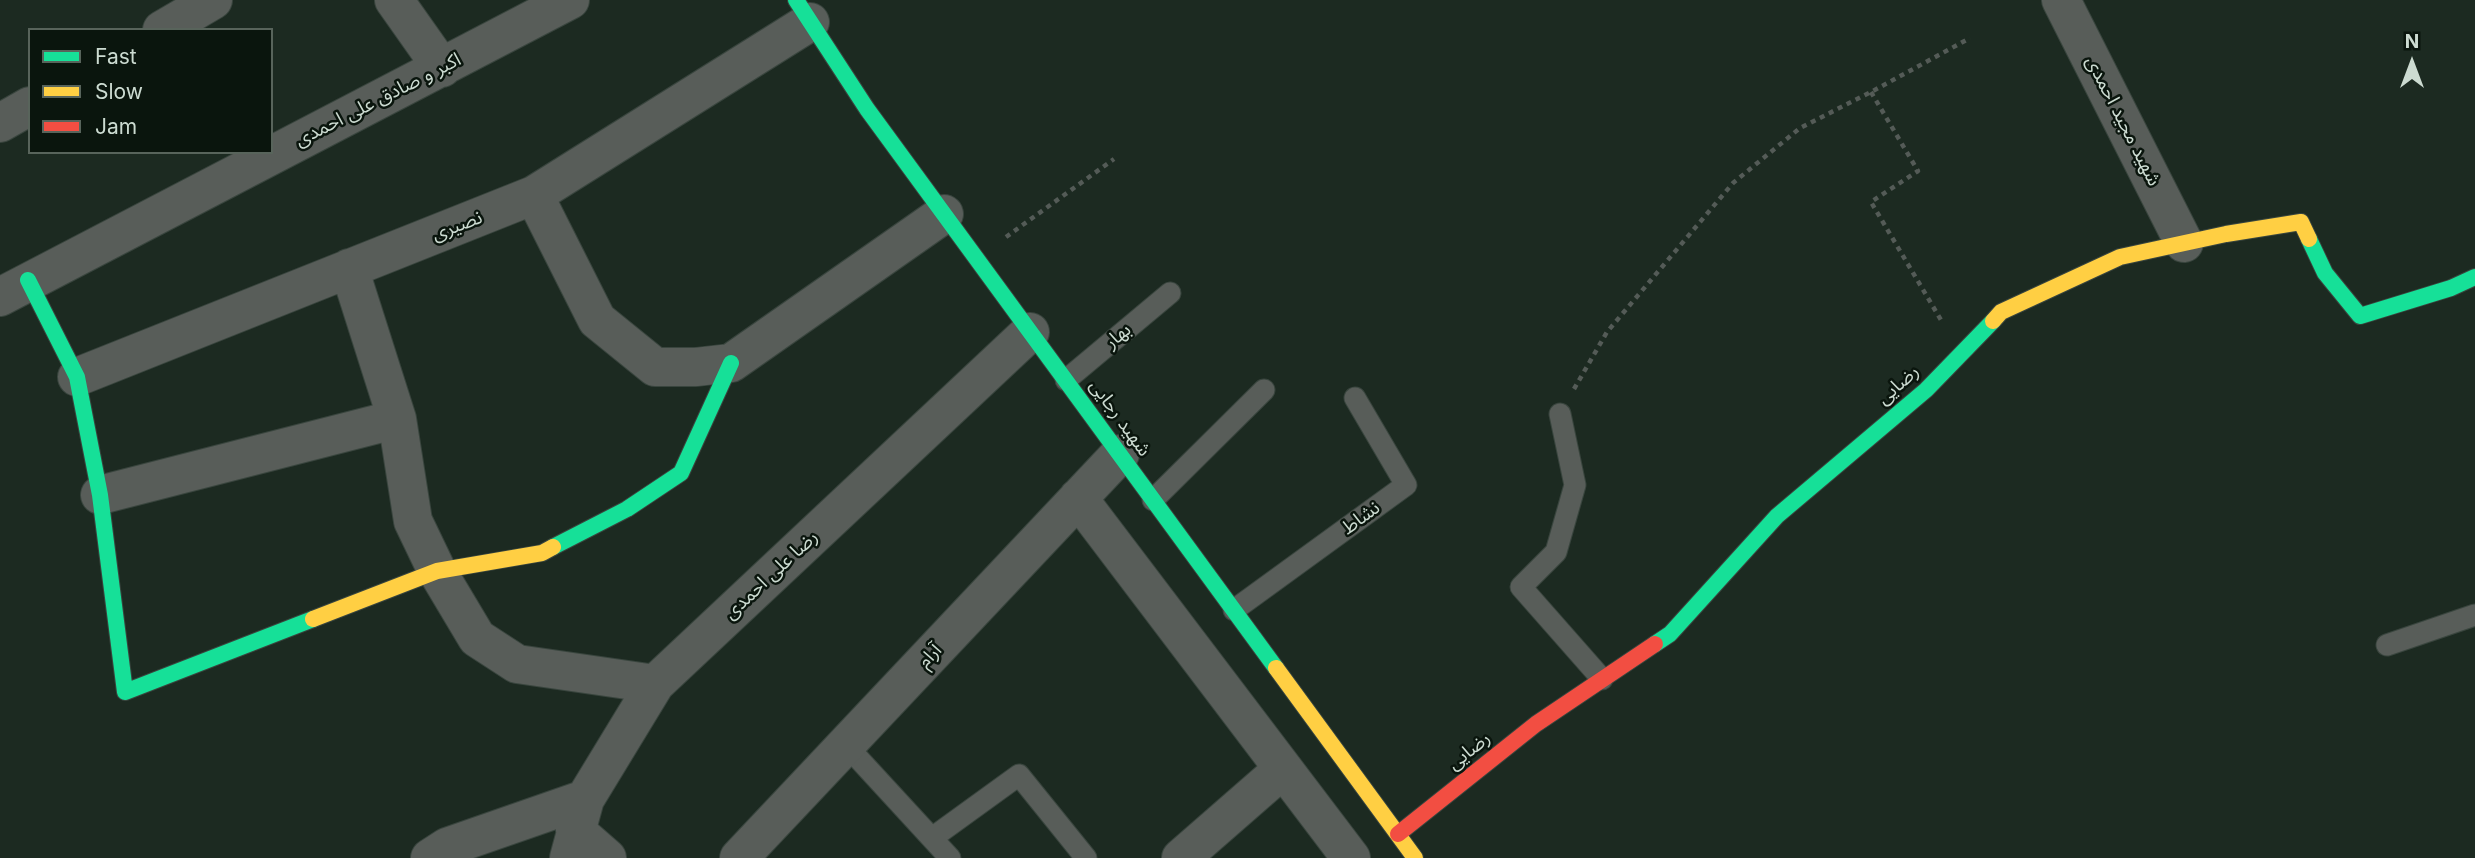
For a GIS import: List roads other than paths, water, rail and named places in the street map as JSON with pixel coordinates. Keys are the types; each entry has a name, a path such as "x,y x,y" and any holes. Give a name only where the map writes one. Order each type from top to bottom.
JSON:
{"street":[{"path":"165,28 213,0"},
{"path":"394,0 442,68"},
{"name":"اکبر و صادق علی احمدی","path":"14,288 570,0"},
{"name":"شهید مجید احمدی","path":"2061,0 2185,243"},
{"name":"نصیری","path":"77,377 534,195 803,11"},
{"name":"شهید رجایی","path":"803,11 867,109 1413,857"},
{"path":"0,123 28,107"},
{"path":"534,195 597,320 655,367 696,367 731,363 944,214"},
{"name":"رضایی","path":"1398,835 1536,724 1670,634 1777,516 1926,390 2001,312 2120,257 2301,222 2325,273 2360,316 2451,288 2475,277"},
{"path":"349,268 397,419 413,521 437,571 477,638 517,664 655,684"},
{"path":"14,288 77,377 100,495 125,692 437,571 542,554 628,509 681,473 731,363"},
{"name":"رضا علی احمدی","path":"576,829 655,684 1030,332"},
{"path":"100,495 397,419"},
{"name":"آرام","path":"739,858 1120,454"},
{"path":"1078,498 1351,858"},
{"path":"1181,858 1283,769"},
{"path":"430,858 447,847 576,829 607,858"}],"lane":[{"name":"بهار","path":"1066,380 1170,293"},
{"path":"1153,500 1264,390"},
{"name":"نشاط","path":"1234,610 1406,485 1355,398"},
{"path":"1560,414 1575,485 1556,552 1521,587 1602,679"},
{"path":"2387,645 2475,615"},
{"path":"846,745 950,858"},
{"path":"932,838 1019,775 1086,858"}]}
